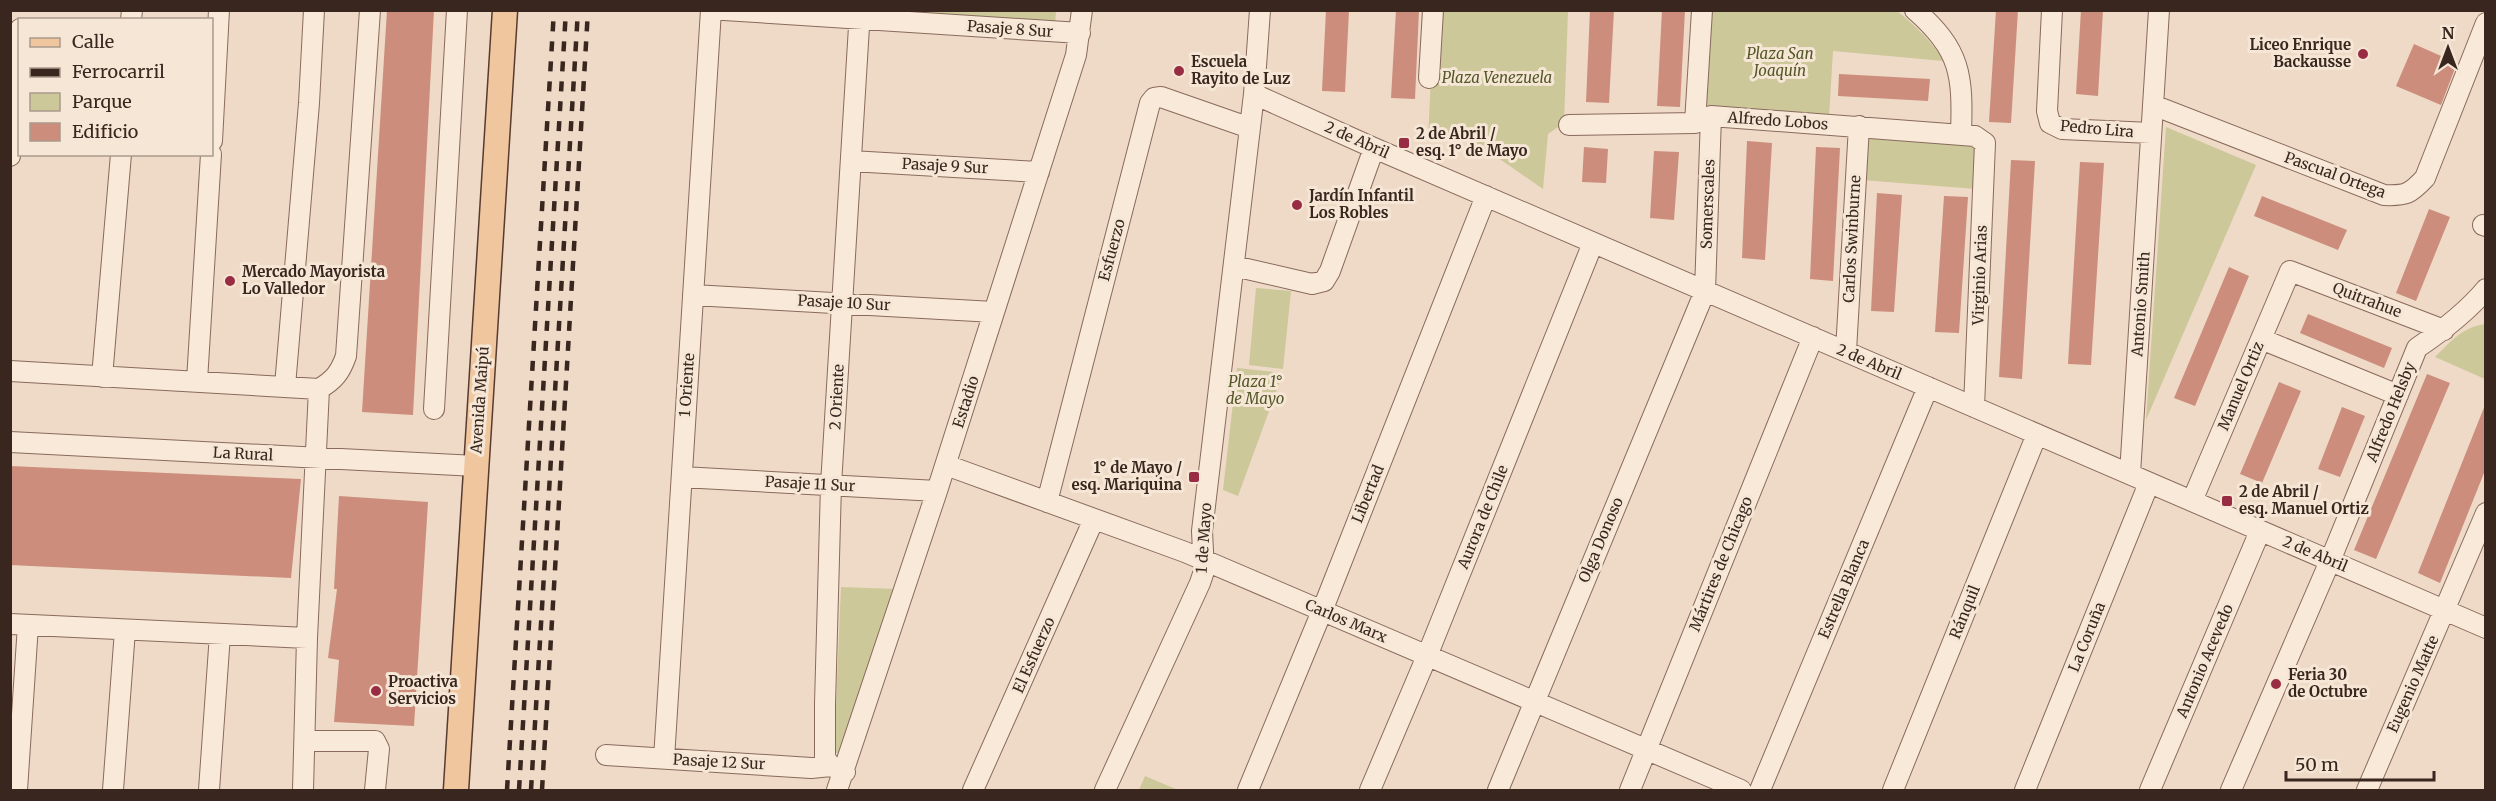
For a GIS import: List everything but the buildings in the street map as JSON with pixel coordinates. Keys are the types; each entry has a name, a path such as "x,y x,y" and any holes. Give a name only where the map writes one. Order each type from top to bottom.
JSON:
{"main road":[{"name":"Avenida Maipú","path":"456,790 505,10"}],"street":[{"path":"213,122 219,10"},
{"path":"285,386 309,103 314,10"},
{"path":"10,371 319,389 333,381 341,371 346,356 370,10"},
{"path":"434,408 457,10"},
{"name":"1 Oriente","path":"664,759 711,10"},
{"name":"Pasaje 8 Sur","path":"724,10 860,15 1080,33"},
{"name":"Estadio","path":"837,790 838,769 938,492 1076,55 1082,10"},
{"name":"1 de Mayo","path":"1105,790 1200,583 1204,560 1202,531 1254,94 1260,10"},
{"path":"1429,78 1433,10"},
{"name":"Somerscales","path":"1702,10 1705,291"},
{"path":"1915,10 1940,35 1954,55 1959,69 1961,134"},
{"name":"Pedro Lira","path":"2052,10 2047,111 2050,123 2062,129 2151,133"},
{"name":"Antonio Smith","path":"2130,474 2159,10"},
{"name":"2 Oriente","path":"838,769 825,758 831,485 860,15"},
{"name":"Pascual Ortega","path":"2153,105 2384,195 2402,196 2413,190 2425,178 2486,23"},
{"path":"10,156 18,54"},
{"name":"2 de Abril","path":"1254,94 1593,243 2486,628"},
{"name":"Esfuerzo","path":"1047,502 1150,103 1154,98 1161,97 1250,128"},
{"name":"Alfredo Lobos","path":"1569,125 1703,119 1859,126 1961,134 1975,136 1985,143"},
{"name":"Carlos Swinburne","path":"1846,351 1859,126"},
{"name":"Virginio Arias","path":"1974,407 1985,143"},
{"path":"1234,266 1316,285 1324,281 1374,148"},
{"path":"102,377 122,156"},
{"path":"197,381 211,156"},
{"name":"Pasaje 9 Sur","path":"851,160 1039,172"},
{"name":"Libertad","path":"1248,790 1322,611 1486,196"},
{"name":"Aurora de Chile","path":"1370,790 1427,656 1593,243"},
{"name":"Quitrahue","path":"2290,271 2444,330"},
{"name":"Manuel Ortiz","path":"2192,501 2290,271"},
{"name":"Alfredo Helsby","path":"2231,790 2330,561 2417,348 2444,330 2486,289"},
{"name":"Olga Donoso","path":"1498,790 1705,291"},
{"name":"Pasaje 10 Sur","path":"693,295 994,312"},
{"name":"Mártires de Chicago","path":"1630,790 1812,337"},
{"path":"2261,339 2398,395"},
{"name":"Estrella Blanca","path":"1760,790 1928,387"},
{"path":"303,790 307,638 319,389"},
{"name":"Ránquil","path":"1893,790 2037,434"},
{"name":"La Rural","path":"10,442 476,466"},
{"name":"Carlos Marx","path":"946,465 1204,560 1741,790"},
{"name":"Pasaje 11 Sur","path":"682,477 938,492"},
{"name":"La Coruña","path":"2025,790 2149,483"},
{"name":"Eugenio Matte","path":"2367,790 2486,513"},
{"name":"El Esfuerzo","path":"973,790 1094,519"},
{"name":"Antonio Acevedo","path":"2150,790 2260,531"},
{"path":"17,790 19,625 307,638"},
{"path":"113,790 125,630"},
{"path":"209,790 220,634"},
{"path":"305,741 375,741 378,749 375,790"},
{"name":"Pasaje 12 Sur","path":"606,756 838,769"}],"green space":[{"path":"881,10 1056,11 1055,25"},
{"name":"Plaza Venezuela","path":"1434,11 1568,11 1564,123 1548,134 1543,189 1475,142 1428,140"},
{"name":"Plaza San Joaquín","path":"1712,11 1897,11 1922,34 1944,61 1833,51 1829,117 1705,110"},
{"path":"2166,127 2256,165 2146,420"},
{"path":"1866,130 1979,137 1976,189 1862,180"},
{"path":"1256,288 1291,291 1283,369 1249,365"},
{"path":"2485,324 2485,379 2435,357 2463,332"},
{"name":"Plaza 1° de Mayo","path":"1237,368 1283,373 1238,496 1223,490"},
{"path":"841,587 896,589 840,754 834,752"},
{"path":"1145,776 1178,790 1139,790"}],"railway":[{"path":"507,790 554,10"},
{"path":"519,790 566,10"},
{"path":"531,790 578,10"},
{"path":"542,790 588,10"}],"place":[{"name":"Liceo Enrique Backausse","path":"2363,54"},
{"name":"Escuela Rayito de Luz","path":"1179,71"},
{"name":"2 de Abril / esq. 1° de Mayo","path":"1404,143"},
{"name":"Jardín Infantil Los Robles","path":"1297,205"},
{"name":"Mercado Mayorista Lo Valledor","path":"230,281"},
{"name":"1° de Mayo / esq. Mariquina","path":"1194,477"},
{"name":"2 de Abril / esq. Manuel Ortiz","path":"2227,501"},
{"name":"Feria 30 de Octubre","path":"2276,684"},
{"name":"Proactiva Servicios","path":"376,691"}]}
